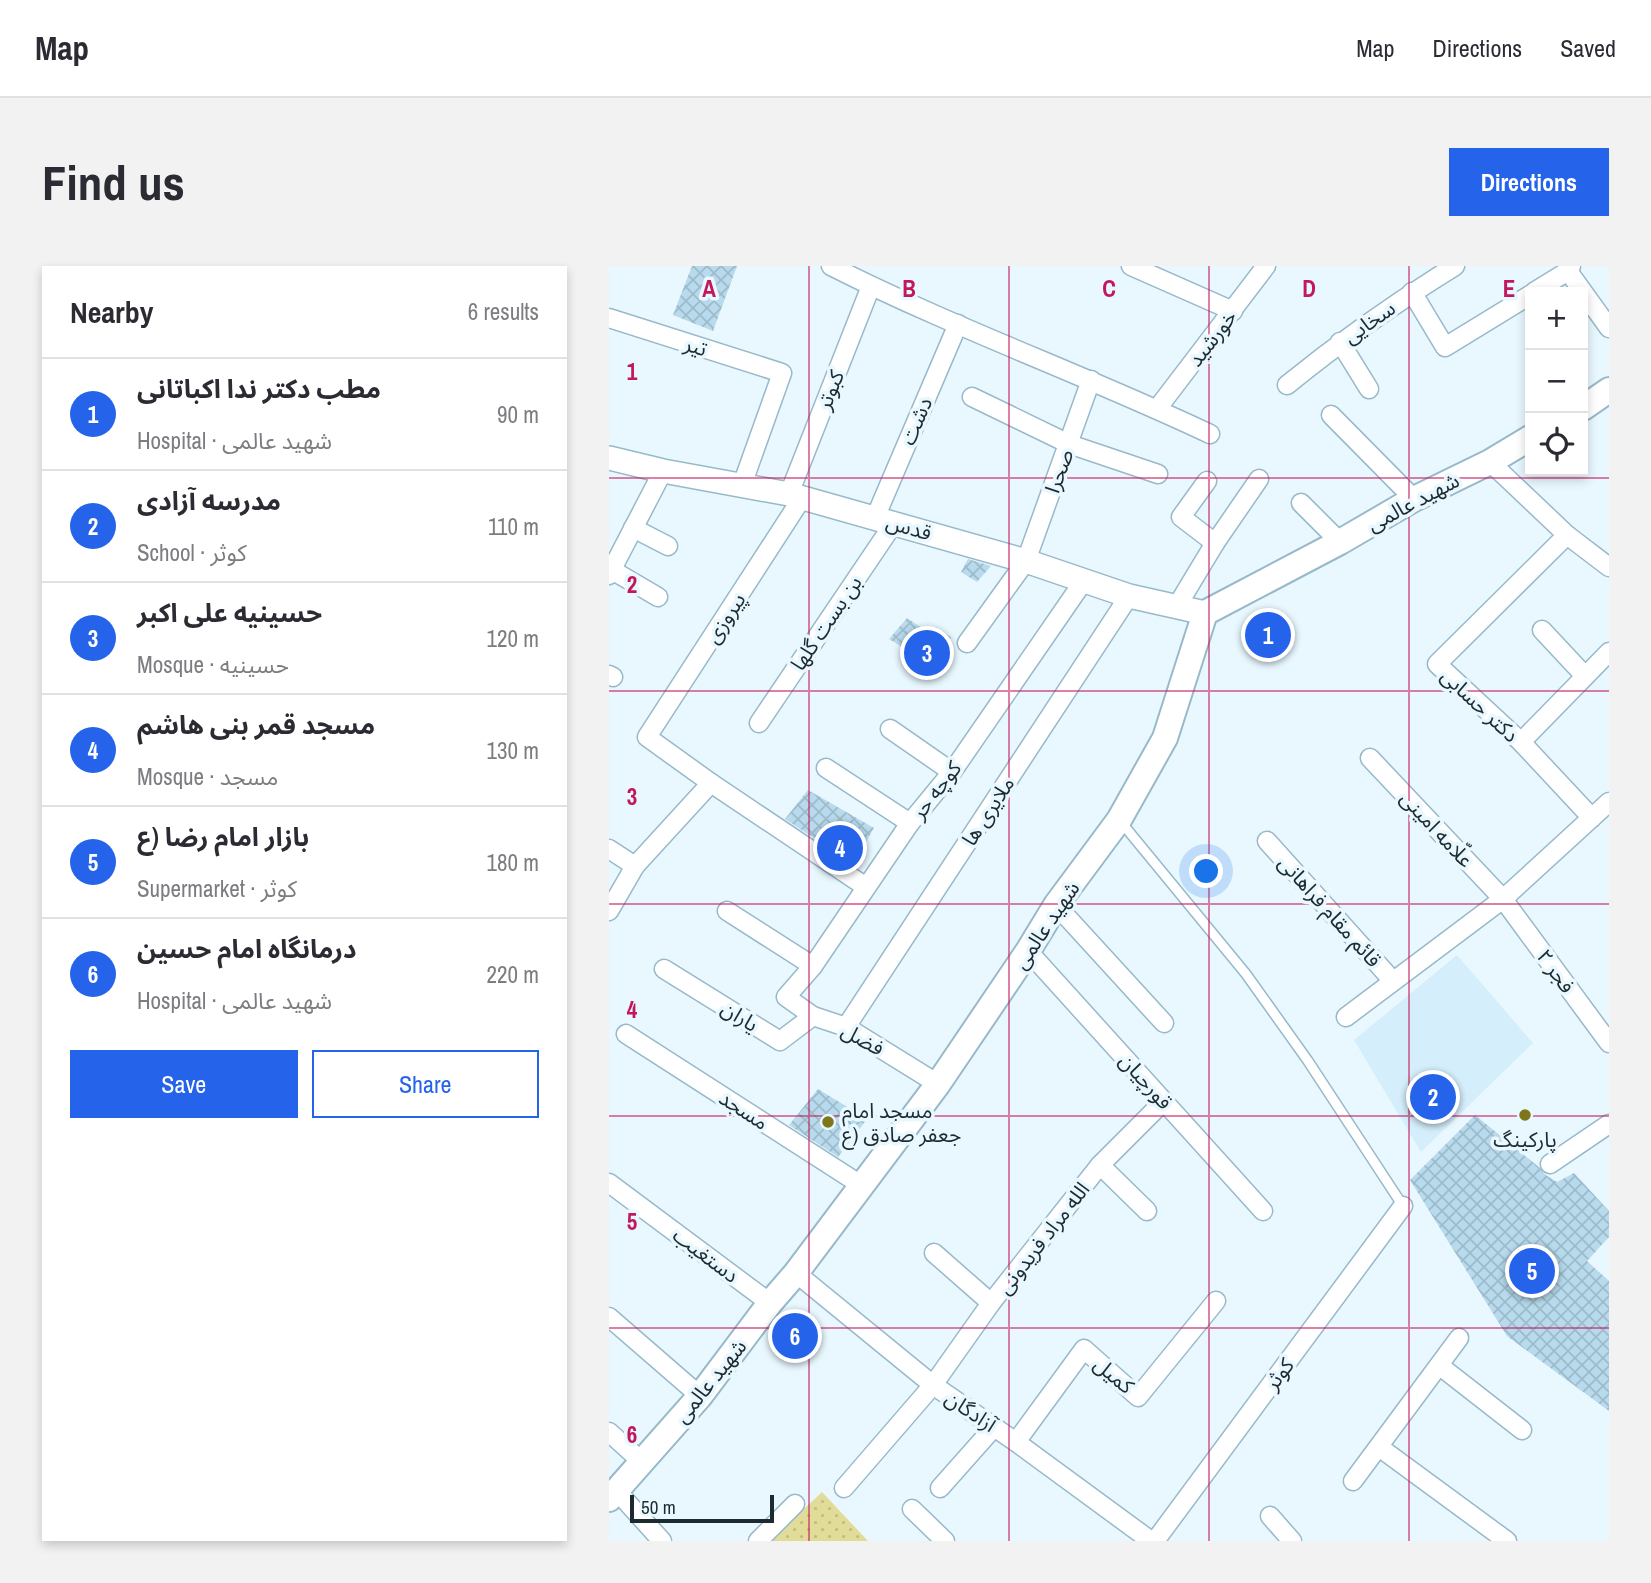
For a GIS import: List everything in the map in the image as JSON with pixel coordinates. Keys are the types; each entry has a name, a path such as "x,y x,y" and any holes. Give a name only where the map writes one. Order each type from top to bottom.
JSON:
{"main road":[{"name":"شهید عالمی","path":"613,1494 700,1396 938,1084 1056,905 1119,820 1165,738 1205,613 1525,441"}],"street":[{"path":"831,266 1210,434"},
{"path":"1131,266 1233,311"},
{"name":"خورشید","path":"1157,409 1266,266"},
{"name":"سخایی","path":"1287,385 1340,342 1455,266"},
{"path":"1541,287 1569,269 1609,328"},
{"name":"کبوتر","path":"796,496 871,286"},
{"path":"1412,292 1445,347 1525,297"},
{"name":"تیر","path":"609,318 782,373 742,485"},
{"name":"دشت","path":"884,521 958,324"},
{"path":"1340,342 1369,389"},
{"name":"صحرا","path":"967,643 1026,561 1091,380"},
{"path":"972,397 1069,443 1158,474"},
{"path":"1331,415 1414,499"},
{"name":"قدس","path":"609,458 796,496 1026,561 1129,596 1205,613"},
{"path":"1490,462 1567,534 1609,567"},
{"path":"658,597 610,572 663,471"},
{"path":"1177,606 1215,543 1259,479"},
{"path":"1207,481 1181,517 1215,543"},
{"name":"پیروزی","path":"711,783 647,737 796,496"},
{"path":"1301,503 1340,542"},
{"name":"بن بست گلها","path":"759,723 884,521"},
{"path":"633,528 668,546"},
{"name":"دکتر حسابی","path":"1567,534 1437,664 1521,742 1592,818"},
{"name":"کوچه حر","path":"786,997 813,966 910,823 952,772 1083,582"},
{"name":"ملایری ها","path":"846,1027 1129,596"},
{"path":"1542,630 1585,676"},
{"path":"1521,742 1609,652"},
{"path":"890,729 952,772"},
{"name":"علّامه امینی","path":"1370,758 1503,900"},
{"path":"826,768 910,823"},
{"path":"609,911 635,866 711,783 866,887"},
{"path":"1346,1017 1503,900 1609,802"},
{"name":"قائم مقام فراهانی","path":"1267,841 1393,981"},
{"path":"609,849 635,866"},
{"name":"فجر ۲","path":"1503,900 1609,1043"},
{"path":"1056,905 1164,1023"},
{"path":"727,911 813,966"},
{"name":"قورچیان","path":"1028,951 1263,1210"},
{"name":"یاران","path":"664,969 780,1041 813,1016"},
{"name":"فضل","path":"786,997 813,1016 846,1027 938,1084"},
{"name":"مسجد","path":"626,1034 861,1185"},
{"name":"الله مراد فریدونی","path":"844,1488 933,1385 991,1303 1100,1165 1164,1101"},
{"path":"1550,1164 1609,1124"},
{"path":"1100,1165 1147,1210"},
{"name":"دستغیب","path":"609,1183 770,1303"},
{"name":"کوثر","path":"1153,1541 1403,1206"},
{"path":"934,1253 991,1303"},
{"name":"آزادگان","path":"796,1273 933,1385 995,1426 1153,1541"},
{"name":"کمیل","path":"1016,1441 1084,1349 1138,1397 1216,1301"},
{"path":"609,1317 700,1396"},
{"path":"1353,1481 1459,1338"},
{"path":"1440,1366 1522,1430"},
{"path":"940,1488 995,1426"},
{"path":"609,1432 642,1462"},
{"path":"1380,1447 1507,1541"},
{"path":"613,1494 662,1541"},
{"path":"758,1541 795,1504"},
{"path":"912,1509 945,1541"},
{"path":"1271,1516 1292,1541"}],"lane":[{"path":"1119,820 1246,974 1308,1061 1403,1206"}],"shaded area":[{"path":"1457,955 1533,1043 1421,1152 1354,1040"},
{"path":"822,1492 868,1541 770,1541"}],"building":[{"path":"692,266 737,266 713,331 673,315"},
{"path":"968,559 991,566 977,582 961,572"},
{"path":"907,618 931,634 936,627 951,637 935,667 889,639"},
{"path":"808,790 874,828 853,864 785,819"},
{"name":"مسجد امام جعفر صادق (ع","path":"818,1089 867,1119 838,1157 789,1125"},
{"path":"1475,1115 1557,1182 1574,1173 1609,1211 1609,1237 1587,1261 1609,1281 1609,1411 1507,1336 1410,1180"}],"place":[{"name":"مطب دکتر ندا اکباتانی","path":"1268,635"},
{"name":"حسینیه علی اکبر","path":"927,653"},
{"name":"مسجد قمر بنی هاشم","path":"840,848"},
{"name":"مدرسه آزادی","path":"1433,1097"},
{"name":"پارکینگ","path":"1525,1115"},
{"name":"مسجد امام جعفر صادق (ع","path":"828,1122"},
{"name":"بازار امام رضا (ع","path":"1532,1271"},
{"name":"درمانگاه امام حسین","path":"795,1336"}]}
